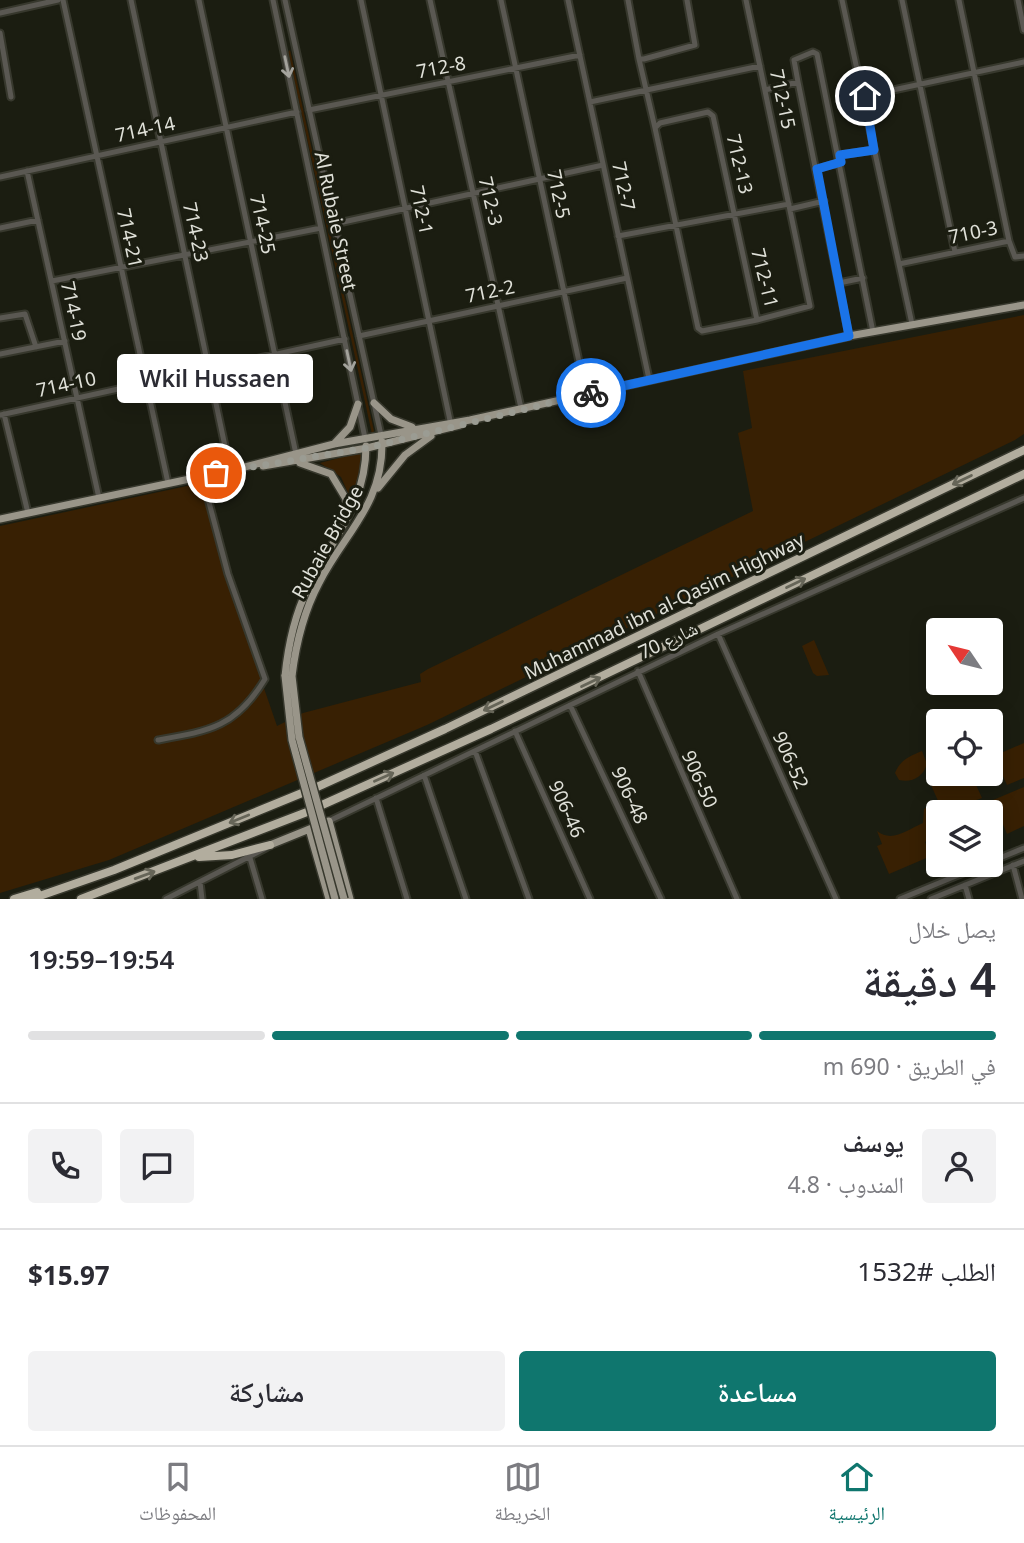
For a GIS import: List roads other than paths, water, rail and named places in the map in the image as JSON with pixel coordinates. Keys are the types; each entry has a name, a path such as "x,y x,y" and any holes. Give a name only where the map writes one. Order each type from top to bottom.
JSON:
{"highway":[{"name":"Muhammad ibn al-Qasim Highway","path":"317,787 445,729 1024,449"},
{"name":"Muhammad ibn al-Qasim Highway","path":"322,805 491,729 1024,474"},
{"path":"31,899 114,870 302,793"},
{"path":"81,899 307,812"},
{"path":"192,857 232,856 270,845"},
{"path":"14,899 114,870"}],"main road":[{"path":"296,458 334,444 419,427 451,425 849,336 1024,303"},
{"path":"374,403 401,425 419,427"},
{"path":"334,444 352,423 358,404"},
{"path":"369,508 395,466 435,433 451,425"},
{"path":"0,519 231,470 367,448 435,433"},
{"name":"Al Rubaie Street","path":"381,435 382,445"},
{"name":"Al Rubaie Street","path":"366,438 367,448"},
{"name":"Rubaie Bridge","path":"344,899 299,737 289,676 299,634 312,598 369,508 381,468 382,445"},
{"name":"Rubaie Bridge","path":"335,899 292,740 290,637 300,606 362,488 367,448"},
{"path":"296,458 331,474 343,490 347,520"},
{"path":"327,821 350,899"},
{"path":"270,845 311,828 328,899"}],"street":[{"path":"0,13 60,0"},
{"name":"714-21","path":"60,0 168,483"},
{"name":"714-23","path":"131,0 231,470"},
{"name":"714-25","path":"199,0 296,458"},
{"name":"Al Rubaie Street","path":"274,0 366,438"},
{"name":"Al Rubaie Street","path":"285,0 381,435"},
{"name":"712-1","path":"361,0 451,425"},
{"name":"712-3","path":"430,0 521,408"},
{"name":"712-5","path":"501,0 586,394"},
{"name":"712-7","path":"568,0 649,379"},
{"path":"628,0 645,90 700,330 757,320"},
{"path":"639,59 695,45 687,0"},
{"name":"712-15","path":"746,0 790,206"},
{"path":"842,0 865,96 912,324"},
{"path":"902,0 922,84 955,252"},
{"name":"710-3","path":"899,264 1009,241 959,0"},
{"path":"1018,0 1024,30"},
{"path":"0,33 11,97"},
{"path":"282,43 293,41"},
{"path":"849,336 794,60 813,52 817,54 840,155 873,332"},
{"name":"712-8","path":"309,110 580,55"},
{"path":"865,96 1024,62"},
{"path":"590,102 760,66"},
{"path":"765,90 798,82"},
{"name":"714-14","path":"0,177 297,112"},
{"name":"712-13","path":"655,128 660,123 710,113 734,214"},
{"path":"840,155 874,150"},
{"path":"817,169 841,162"},
{"path":"334,224 603,165"},
{"name":"714-19","path":"27,171 99,498"},
{"path":"618,236 734,214 824,201"},
{"name":"712-11","path":"734,214 757,320 810,306 790,206"},
{"path":"0,228 38,220"},
{"path":"52,281 321,228"},
{"path":"1009,241 1015,257 1024,256"},
{"name":"712-2","path":"359,335 627,278"},
{"path":"839,282 863,278"},
{"path":"0,318 25,314 36,347"},
{"name":"714-10","path":"2,414 345,339"},
{"path":"0,354 65,341"},
{"path":"2,414 27,513"},
{"path":"158,740 221,726 251,703 265,679 228,574 202,476"},
{"name":"شارع 70","path":"327,821 638,671 1024,498"},
{"name":"906-52","path":"718,634 836,899"},
{"name":"906-50","path":"638,671 737,899"},
{"name":"906-48","path":"570,705 662,899"},
{"name":"906-46","path":"515,731 590,899"},
{"path":"475,751 529,899"},
{"path":"424,775 466,899"},
{"path":"376,798 407,899"},
{"path":"166,899 250,858 270,845"},
{"path":"1003,857 1024,848"},
{"path":"250,858 262,899"},
{"path":"931,899 1024,861"},
{"path":"1013,865 1022,899"},
{"path":"901,899 954,877"},
{"path":"200,882 201,899"},
{"path":"965,885 969,899"}],"place":[{"name":"Wkil Hussaen","path":"216,473"}]}
